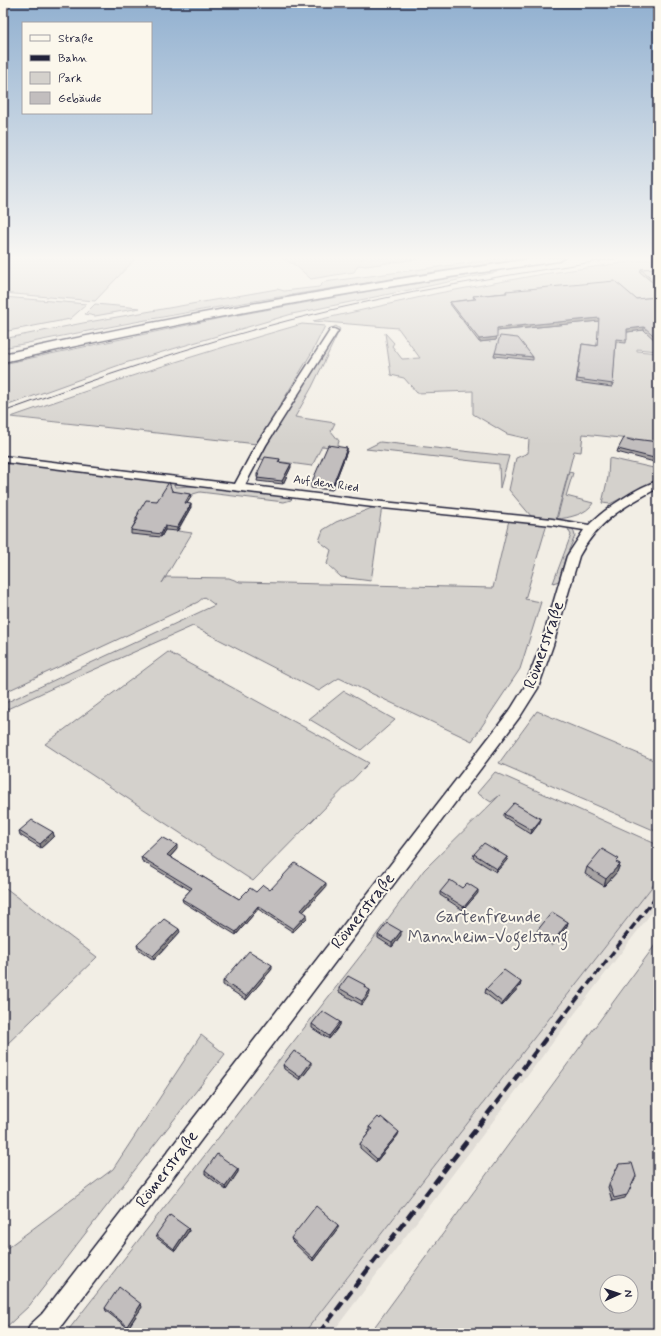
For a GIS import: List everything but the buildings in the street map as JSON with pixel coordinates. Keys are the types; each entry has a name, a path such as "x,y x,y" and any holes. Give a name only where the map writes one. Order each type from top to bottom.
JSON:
{"main road":[{"path":"3,358 114,333 179,320"}],"street":[{"path":"239,487 261,445 334,331"},
{"name":"Auf den Ried","path":"3,459 373,504 552,522 590,528"},
{"name":"Römerstraße","path":"38,1333 50,1322 516,712 531,688 547,645 573,556 579,542 590,528 605,514 619,504 658,484"}],"shaded area":[{"path":"658,879 658,904 332,1333 304,1333"}],"green space":[{"path":"3,320 63,320 3,332"},
{"path":"98,320 145,320 3,348 3,339"},
{"path":"210,320 270,320 125,363 3,407 3,364"},
{"path":"658,320 658,351 637,349 637,351 658,353 658,442 583,434 581,452 574,451 556,519 531,516 509,490 516,458 528,453 529,439 507,434 473,414 473,391 417,393 404,378 391,375 385,333 394,343 392,346 402,359 420,358 398,328 313,321"},
{"path":"302,324 325,326 312,352 257,444 11,417 156,368"},
{"path":"336,326 340,329 312,387 295,417 335,423 331,431 339,441 337,448 322,446 312,466 260,459 259,455 320,353 330,329"},
{"path":"380,442 509,456 500,488 499,464 366,449"},
{"path":"609,458 658,469 658,479 610,504 602,503 608,477"},
{"path":"3,460 174,483 175,487 209,485 294,495 291,500 284,502 200,492 193,494 185,506 191,507 178,531 192,533 162,583 166,577 229,578 240,582 493,588 509,520 547,524 525,599 541,602 520,669 472,741 339,678 319,691 193,626 3,711 3,704 215,605 204,597 198,602 3,693"},
{"path":"569,472 573,473 566,496 593,503 582,513 567,518 557,519"},
{"path":"377,506 382,506 371,581 341,577 327,564 331,550 319,541 323,530 336,522"},
{"path":"567,527 573,529 575,536 565,559 559,581 553,583 571,535"},
{"path":"168,652 369,763 253,881 45,744"},
{"path":"344,691 395,720 361,750 309,719"},
{"path":"537,711 658,762 658,832 499,763"},
{"name":"Gartenfreunde Mannheim-Vogelstang","path":"495,772 658,845 658,879 304,1333 66,1333 365,950 424,870 500,795 491,802 477,793"},
{"path":"3,886 97,957 3,1048"},
{"path":"658,941 658,1333 370,1333"},
{"path":"201,1035 225,1054 29,1306 3,1330 3,1251 113,1169"}],"tram line":[{"path":"3,412 146,363 218,340 289,320"}],"railway":[{"path":"567,1012 658,894"},
{"path":"319,1333 567,1011"}]}
